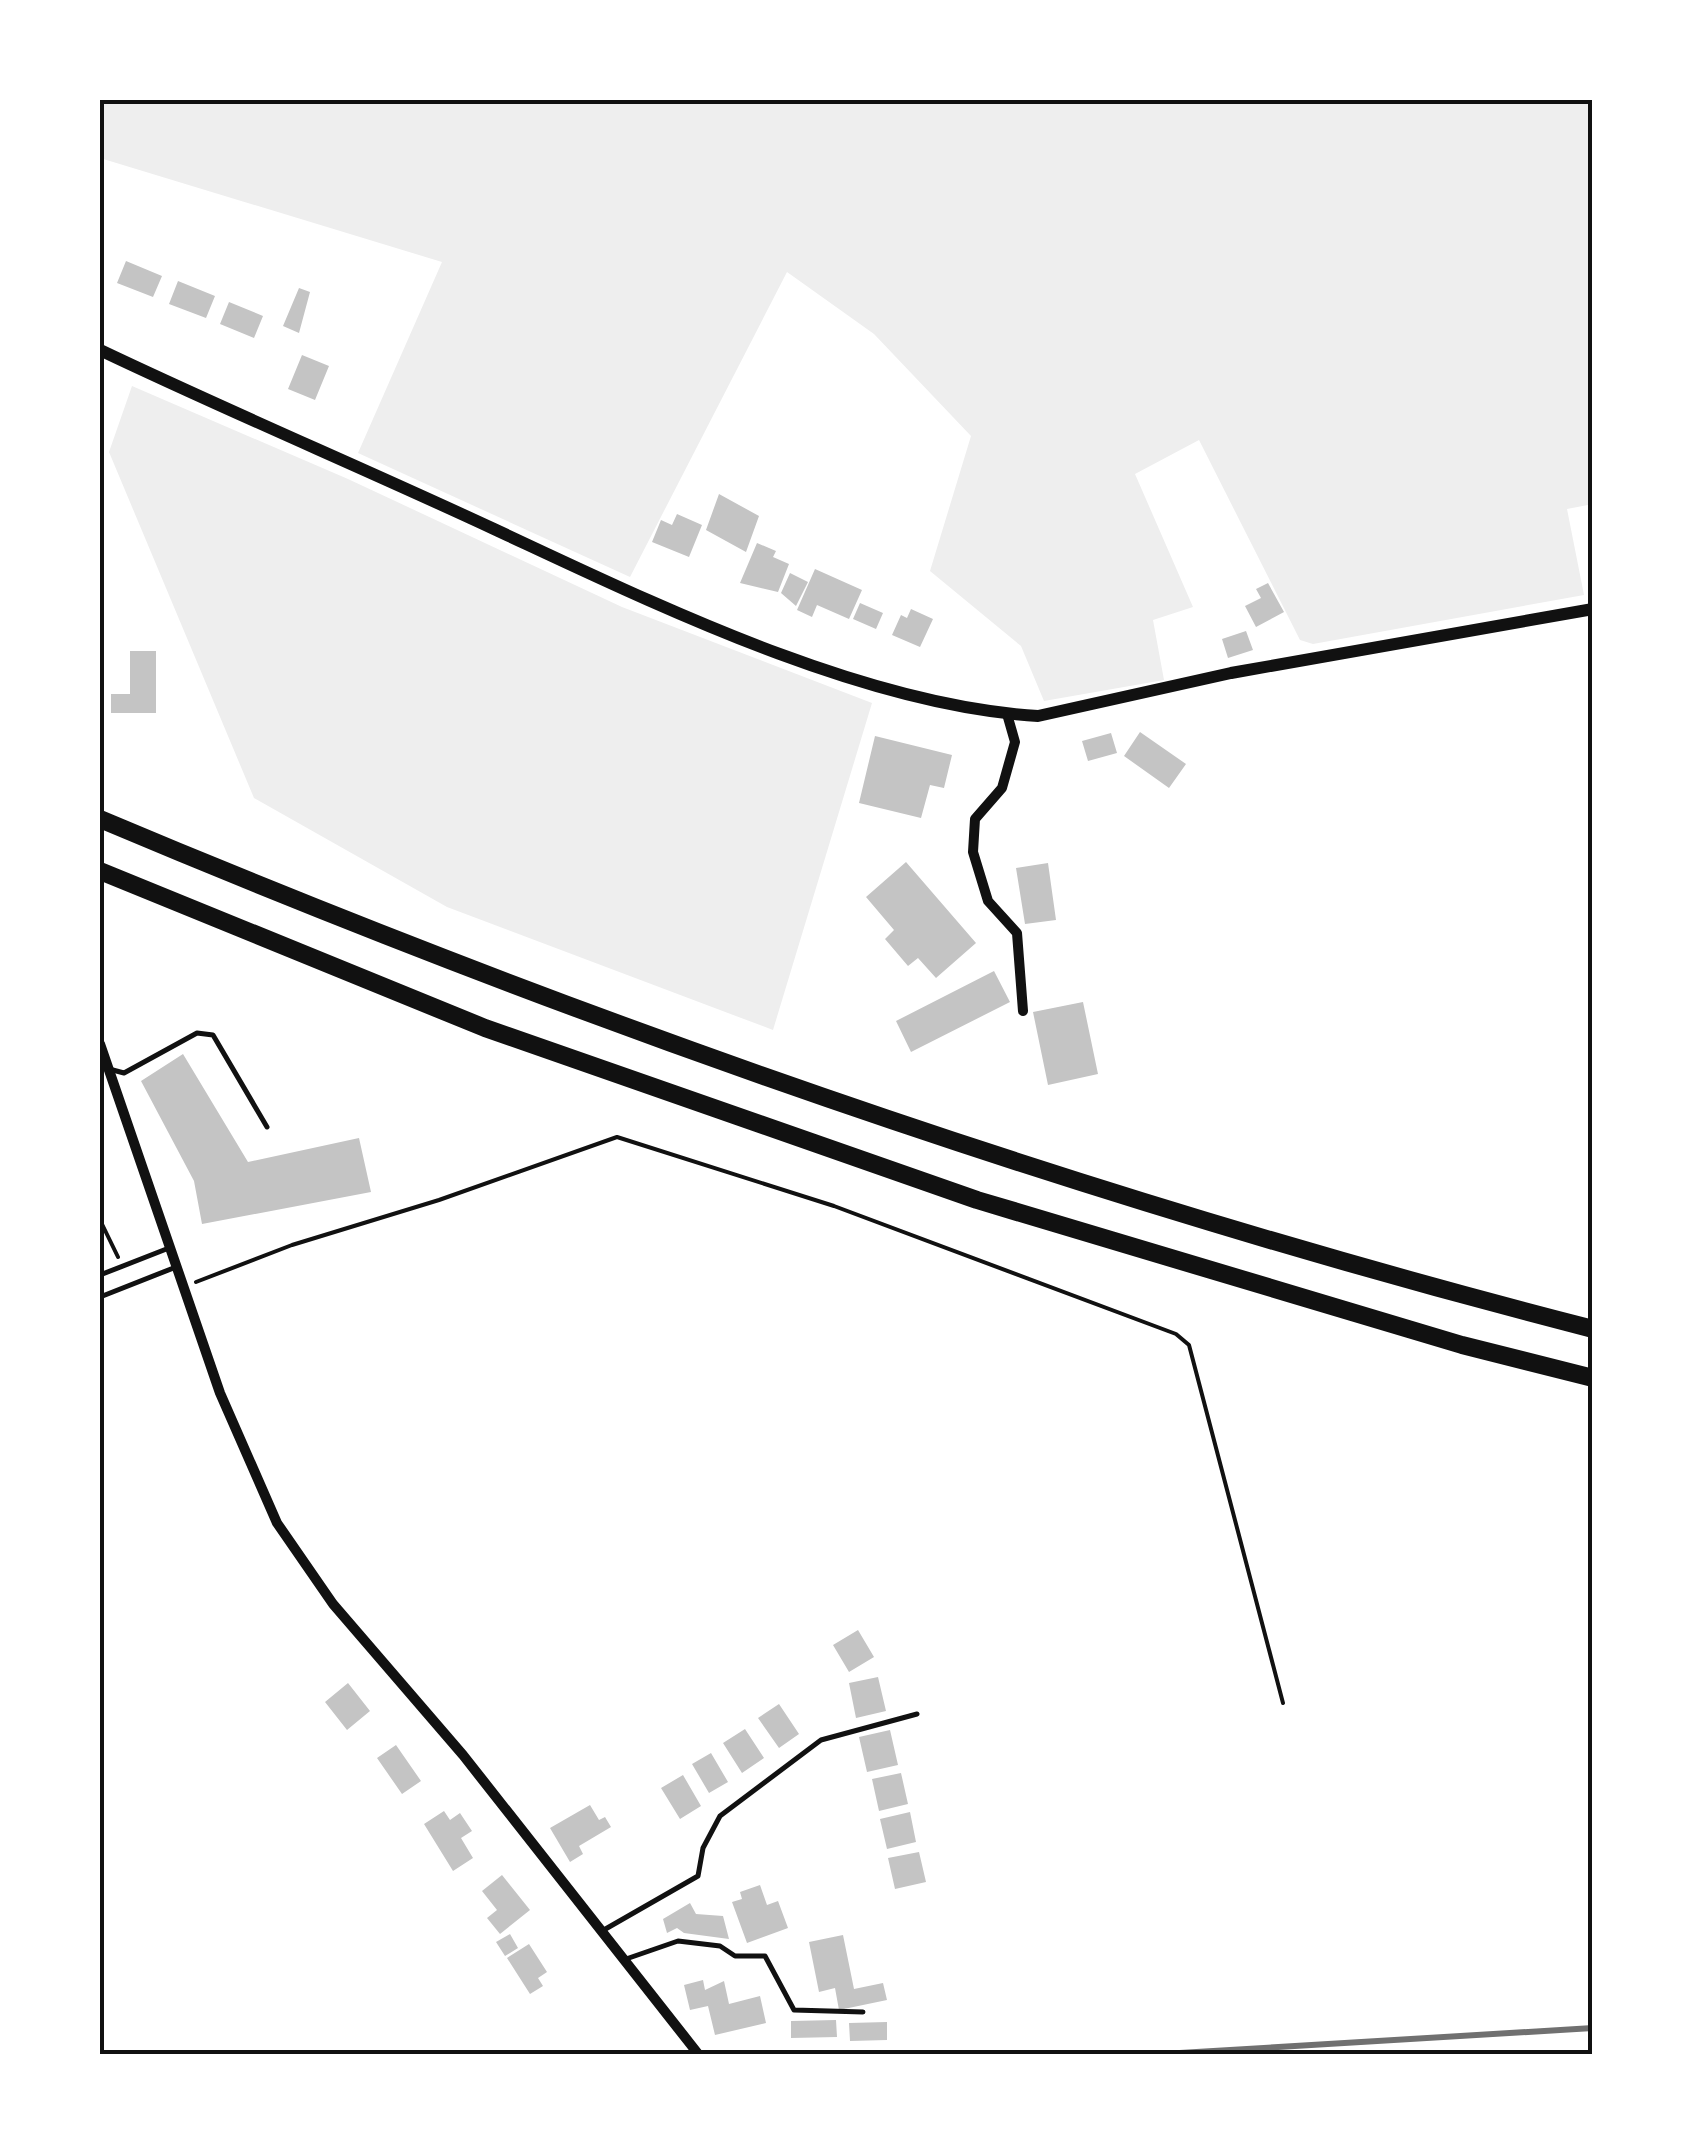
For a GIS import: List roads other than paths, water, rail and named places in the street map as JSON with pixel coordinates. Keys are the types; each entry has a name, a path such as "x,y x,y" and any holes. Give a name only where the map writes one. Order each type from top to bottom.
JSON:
{"highway":[{"path":"100,819 488,979 990,1156 1391,1275 1593,1330"},
{"path":"100,871 485,1028 977,1200 1462,1345 1593,1378"}],"street":[{"path":"100,350 632,594 865,682 1007,714 1038,716 1231,673 1593,609"},
{"path":"1007,714 1015,742 1002,788 975,818 973,852 988,901 1017,932 1023,1011"},
{"path":"100,1044 235,1431 277,1523 332,1604 384,1661 699,2055"}],"lane":[{"path":"110,1068 124,1073 198,1032 213,1035 267,1127"},
{"path":"100,1274 172,1248"},
{"path":"100,1297 178,1266"},
{"path":"599,1933 698,1876 703,1848 720,1816 820,1740 917,1714"},
{"path":"623,1960 678,1940 720,1946 734,1956 765,1956 794,2010 864,2012"}],"railway":[{"path":"1146,2055 1593,2028"}]}
